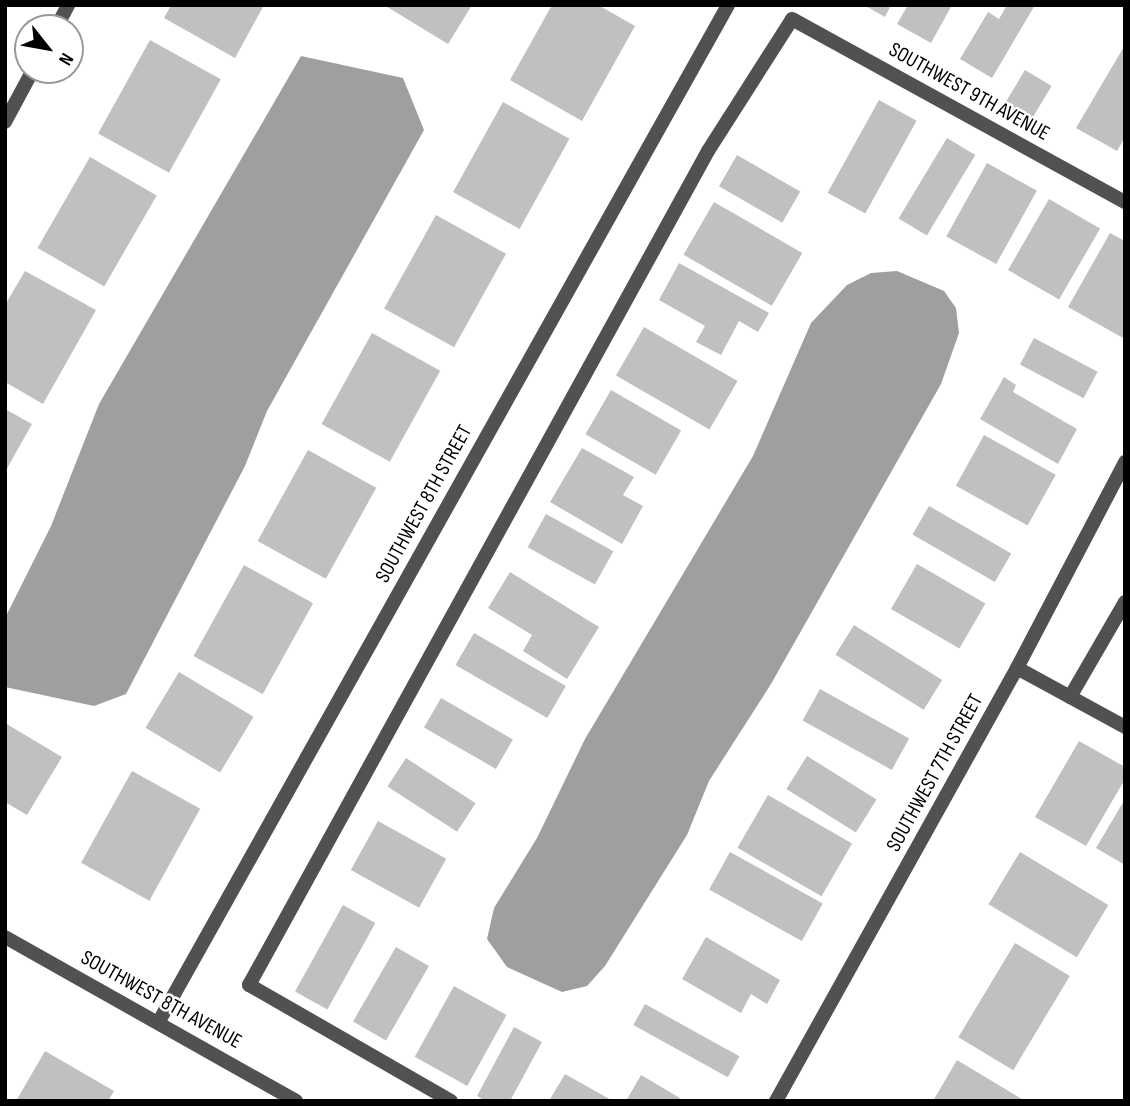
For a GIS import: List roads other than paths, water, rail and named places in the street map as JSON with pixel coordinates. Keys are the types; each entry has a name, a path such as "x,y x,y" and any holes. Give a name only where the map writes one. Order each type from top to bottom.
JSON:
{"street":[{"name":"SOUTHWEST 8TH STREET","path":"158,1023 727,5"},
{"name":"SOUTHWEST 9TH AVENUE","path":"451,1101 250,985 708,151 792,19 1125,202"},
{"path":"5,122 25,84"},
{"name":"SOUTHWEST 7TH STREET","path":"776,1101 1017,668 1125,462"},
{"path":"1070,697 1125,602"},
{"path":"1017,668 1125,727"},
{"name":"SOUTHWEST 8TH AVENUE","path":"5,937 296,1101"}]}
